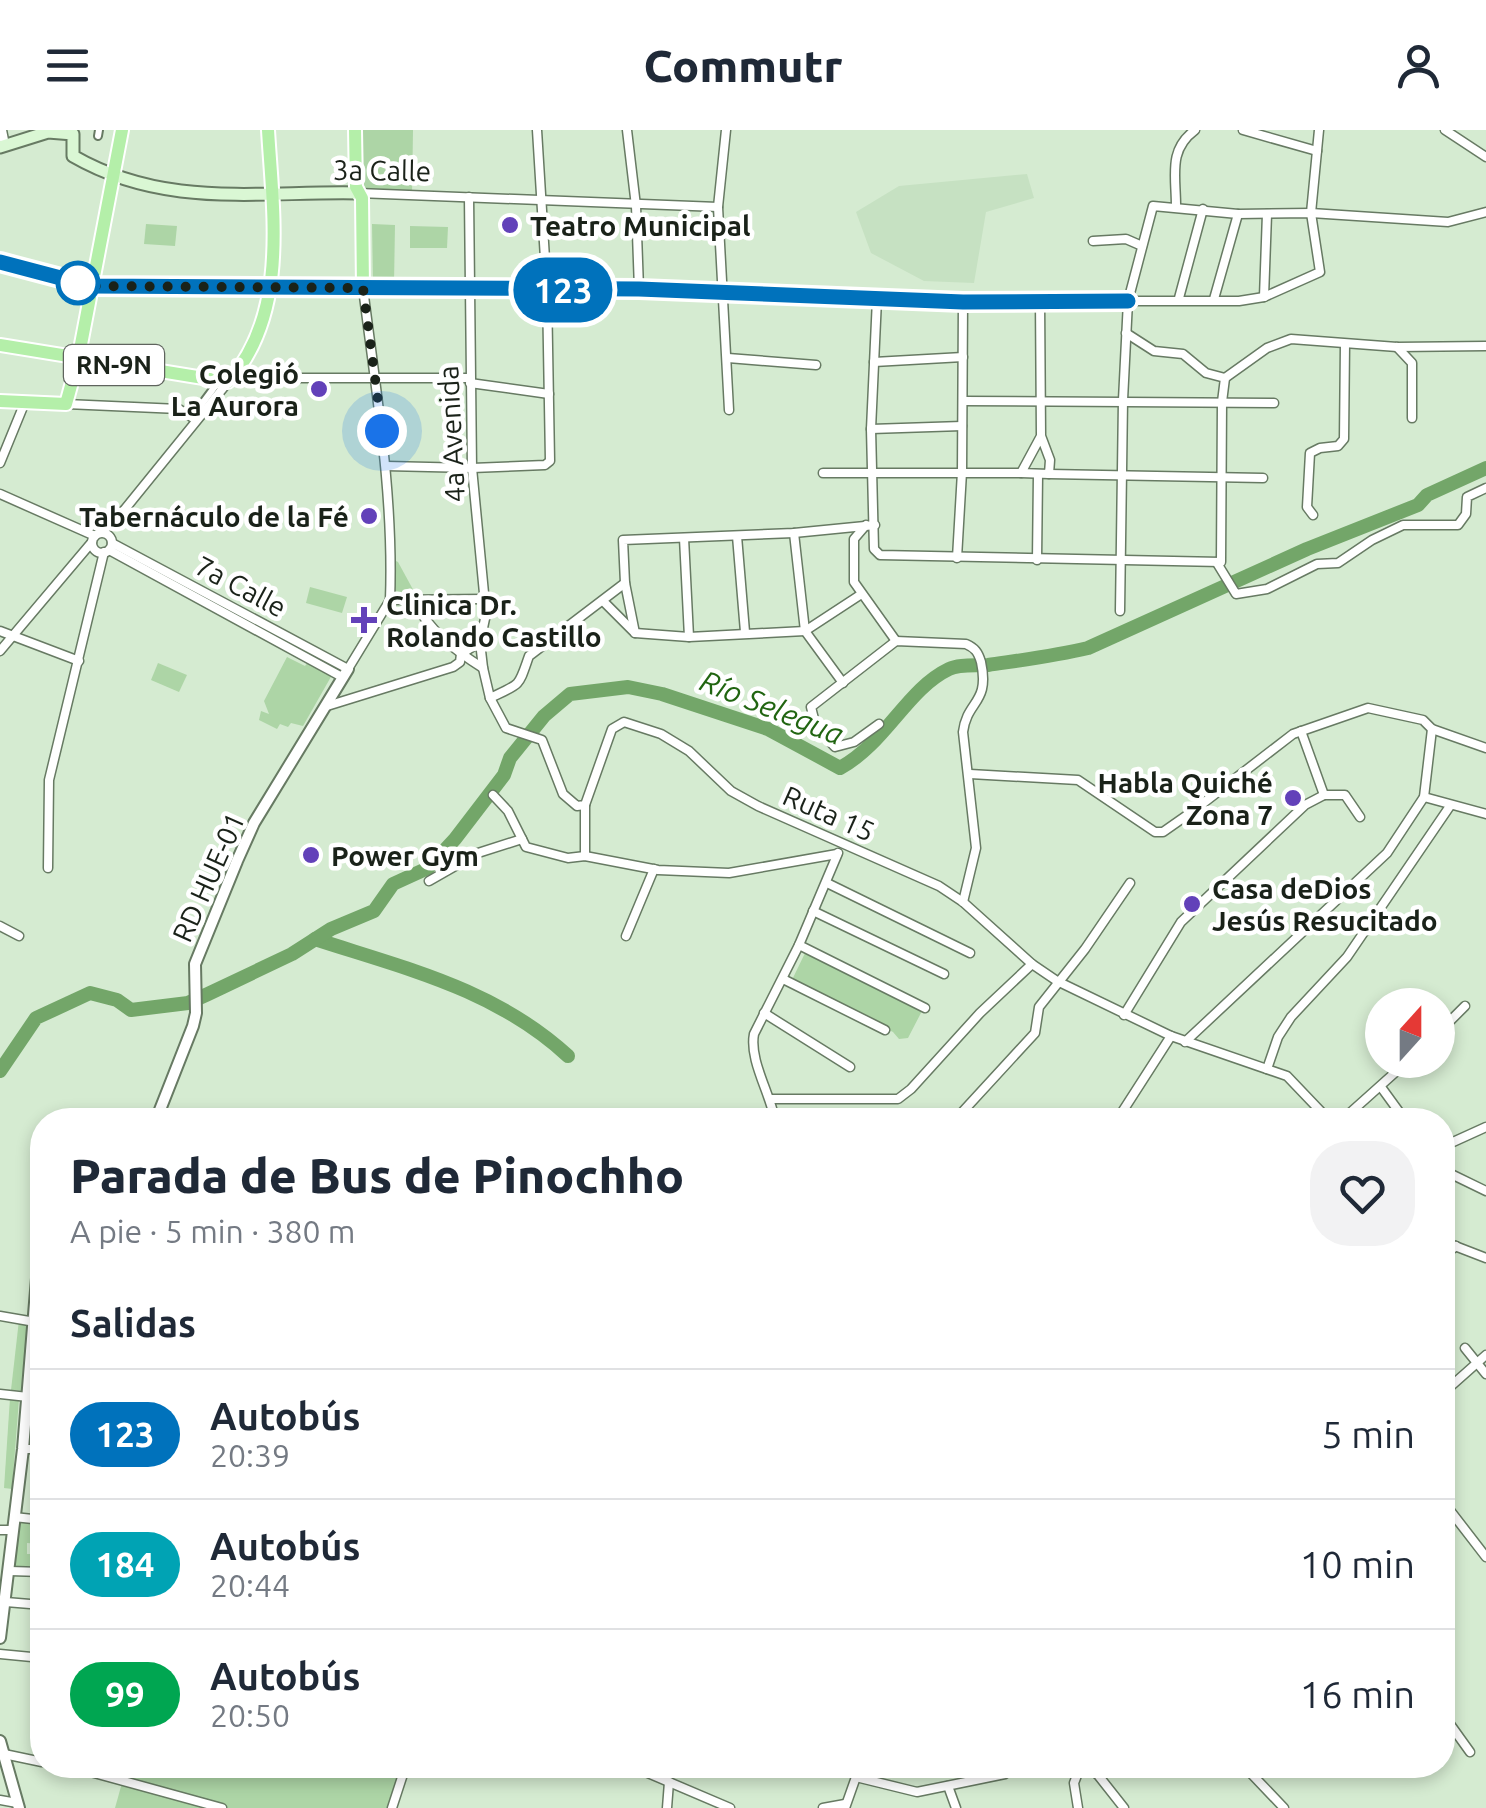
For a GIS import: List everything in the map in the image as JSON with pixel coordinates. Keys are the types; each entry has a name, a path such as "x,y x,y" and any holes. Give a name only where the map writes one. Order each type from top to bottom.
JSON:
{"main road":[{"path":"91,286 122,130"},
{"path":"228,378 263,320 271,287 268,130"},
{"path":"0,262 91,286 363,288 363,212 354,130"},
{"name":"3a Calle","path":"2,146 48,132 74,134 73,156 114,176 163,190 272,196 358,193"},
{"name":"RN-9N","path":"0,401 66,404 91,286"},
{"name":"RN-9N","path":"0,346 78,360 228,378"}],"street":[{"path":"2,130 2,146"},
{"path":"386,466 472,468 549,463 547,291 537,130"},
{"path":"628,130 639,289"},
{"path":"726,130 718,206 729,410"},
{"path":"1176,206 1176,154 1181,140 1194,130"},
{"path":"1242,130 1317,151"},
{"path":"345,673 390,600 392,558 386,466 363,288 639,289 963,302 1178,298 1239,301 1264,296 1320,272 1311,213 1319,130"},
{"path":"1445,130 1486,157"},
{"name":"3a Calle","path":"358,193 718,206"},
{"name":"4a Avenida","path":"469,197 472,468 485,599 485,625 480,642 483,668"},
{"path":"1120,611 1122,400 1128,301 1153,206 1238,214 1311,213 1448,222 1486,212"},
{"path":"1178,298 1203,208"},
{"path":"1214,299 1238,214"},
{"path":"1264,296 1266,214"},
{"path":"1093,241 1126,240 1142,246"},
{"path":"877,299 870,525 874,549 880,555 1119,560 1219,567"},
{"path":"1040,300 1041,436 1050,460 1049,474"},
{"path":"957,558 963,302"},
{"path":"1126,333 1154,351 1183,354 1206,374 1225,378"},
{"path":"1219,567 1225,378 1267,348 1290,339 1397,347 1486,346"},
{"path":"1313,515 1307,508 1310,454 1320,448 1338,446 1344,439 1345,344"},
{"path":"1397,347 1412,361 1412,418"},
{"path":"874,362 963,357"},
{"path":"728,358 816,365"},
{"path":"0,651 96,537 132,501 228,378 470,381 549,394"},
{"path":"963,401 1274,403"},
{"path":"0,463 25,402"},
{"path":"66,404 178,409 195,418"},
{"path":"871,429 962,426"},
{"path":"1021,473 1041,436"},
{"path":"823,474 1221,474 1263,478"},
{"path":"1037,560 1038,476"},
{"path":"1219,567 1236,594 1267,589 1317,564 1338,563 1403,525 1458,525 1466,514 1468,497 1486,488"},
{"path":"0,494 96,537 110,536 49,780 48,868"},
{"path":"635,633 625,582 623,540 794,533 870,525"},
{"path":"870,525 854,539 854,582 896,641"},
{"path":"794,533 805,631 844,683"},
{"path":"737,536 745,632"},
{"path":"96,537 96,550 109,549"},
{"path":"684,538 689,637"},
{"name":"7a Calle","path":"109,549 345,673"},
{"path":"490,698 517,686 525,674 528,656 625,582"},
{"path":"603,601 635,633 689,637 805,631 860,595"},
{"path":"390,600 485,599"},
{"path":"413,600 424,622 483,668 490,698 506,728 539,737 564,794 577,806 585,805 584,856"},
{"path":"0,631 78,661"},
{"path":"879,724 854,742 836,747 816,727 811,707 896,641 974,647 980,657 985,686 965,719 963,732 976,848 964,902"},
{"path":"461,654 480,642"},
{"path":"323,707 453,668 460,662 461,654"},
{"name":"RD HUE-01","path":"160,1108 196,1013 194,972 210,923 254,823 345,673"},
{"path":"970,774 1078,780 1155,832 1163,832 1302,731 1368,708 1424,720 1432,729 1486,748"},
{"name":"Ruta 15","path":"585,805 612,729 624,722 661,734 688,751 730,791 939,886 964,902 1056,981 1185,1042 1267,1068 1297,1084 1318,1108"},
{"path":"1185,1042 1388,853 1424,798 1432,729"},
{"path":"1302,731 1324,795"},
{"path":"493,795 508,811 526,846 544,854 584,856 654,869 728,874 837,854"},
{"path":"1124,1015 1181,922 1304,805 1324,795 1349,797 1360,817"},
{"path":"1424,798 1486,814"},
{"path":"1267,1068 1278,1037 1298,1007 1331,978 1450,806"},
{"path":"429,881 496,845 522,839"},
{"path":"772,1108 752,1046 843,845"},
{"path":"626,936 654,869"},
{"path":"827,882 970,954"},
{"path":"965,1108 1035,1033 1038,1007 1130,883"},
{"path":"813,910 944,974"},
{"path":"0,926 19,936"},
{"path":"799,945 925,1008"},
{"path":"771,1099 898,1099 1032,964"},
{"path":"783,979 885,1030"},
{"path":"1455,1016 1465,1006"},
{"path":"764,1013 850,1067"},
{"path":"1125,1108 1171,1036"},
{"path":"1356,1108 1390,1078"},
{"path":"1381,1087 1396,1108"},
{"path":"1455,1141 1486,1127"},
{"path":"1455,1176 1486,1191"},
{"path":"1456,1246 1486,1258"},
{"path":"0,1316 30,1321"},
{"path":"1465,1348 1486,1374"},
{"path":"1455,1383 1486,1356"},
{"path":"0,1638 10,1571 6,1530 14,1517 30,1376"},
{"path":"0,1394 28,1397"},
{"path":"23,1448 30,1449"},
{"path":"1455,1516 1486,1557"},
{"path":"14,1517 30,1519"},
{"path":"10,1571 30,1572"},
{"path":"6,1602 30,1604"},
{"path":"0,1654 30,1657"},
{"path":"1455,1731 1470,1752"},
{"path":"0,1741 4,1772 18,1806"},
{"path":"4,1754 30,1759"},
{"path":"113,1778 222,1808"},
{"path":"392,1808 402,1778"},
{"path":"659,1778 726,1807"},
{"path":"823,1808 845,1806 856,1778"},
{"path":"860,1778 917,1792 986,1778"},
{"path":"1077,1778 1078,1808"},
{"path":"1100,1778 1124,1808"},
{"path":"1255,1778 1284,1808"},
{"path":"667,1808 668,1782"},
{"path":"948,1786 956,1808"},
{"path":"0,1800 18,1806"}],"shaded area":[{"path":"357,130 413,130 412,194 360,192"},
{"path":"1027,174 1034,198 986,212 974,283 924,281 871,253 856,212 899,186"},
{"path":"146,224 177,226 175,246 144,244"},
{"path":"372,224 395,225 394,284 373,284"},
{"path":"410,226 448,227 447,248 410,248"},
{"path":"394,560 398,562 416,595 394,597"},
{"path":"310,587 347,597 342,613 306,603"},
{"path":"287,657 305,666 308,662 332,675 303,726 280,724 277,729 259,720 261,711 269,714 264,701"},
{"path":"158,663 187,675 179,692 151,680"},
{"path":"806,951 923,1009 908,1038 899,1039 893,1032 791,982"},
{"path":"19,1320 30,1321 23,1391 11,1390"},
{"path":"10,1398 19,1399 12,1489 4,1488"},
{"path":"17,1518 30,1519 30,1566 15,1566"},
{"path":"123,1778 397,1778 389,1808 115,1808"}],"waterway":[{"name":"Río Selegua","path":"0,1071 36,1018 90,993 117,1000 131,1010 188,1003 374,911 393,884 428,868 455,839 504,775 510,758 544,716 570,694 628,687 662,694 768,729 840,768 871,745 921,689 949,669 1088,648 1307,549 1418,505 1427,495 1486,468"},
{"path":"315,939 480,997 540,1033 568,1056"}],"bus line":[{"name":"123","path":"0,262 91,286 639,289 963,302 1128,301"}],"place":[{"name":"Teatro Municipal","path":"510,225"},
{"name":"Colegió La Aurora","path":"319,389"},
{"name":"Tabernáculo de la Fé","path":"369,516"},
{"name":"Clinica Dr. Rolando Castillo","path":"364,620"},
{"name":"Habla Quiché Zona 7","path":"1293,798"},
{"name":"Power Gym","path":"311,855"},
{"name":"Casa deDios Jesús Resucitado","path":"1192,904"}],"route":[{"path":"78,283 363,288 382,431"}]}
